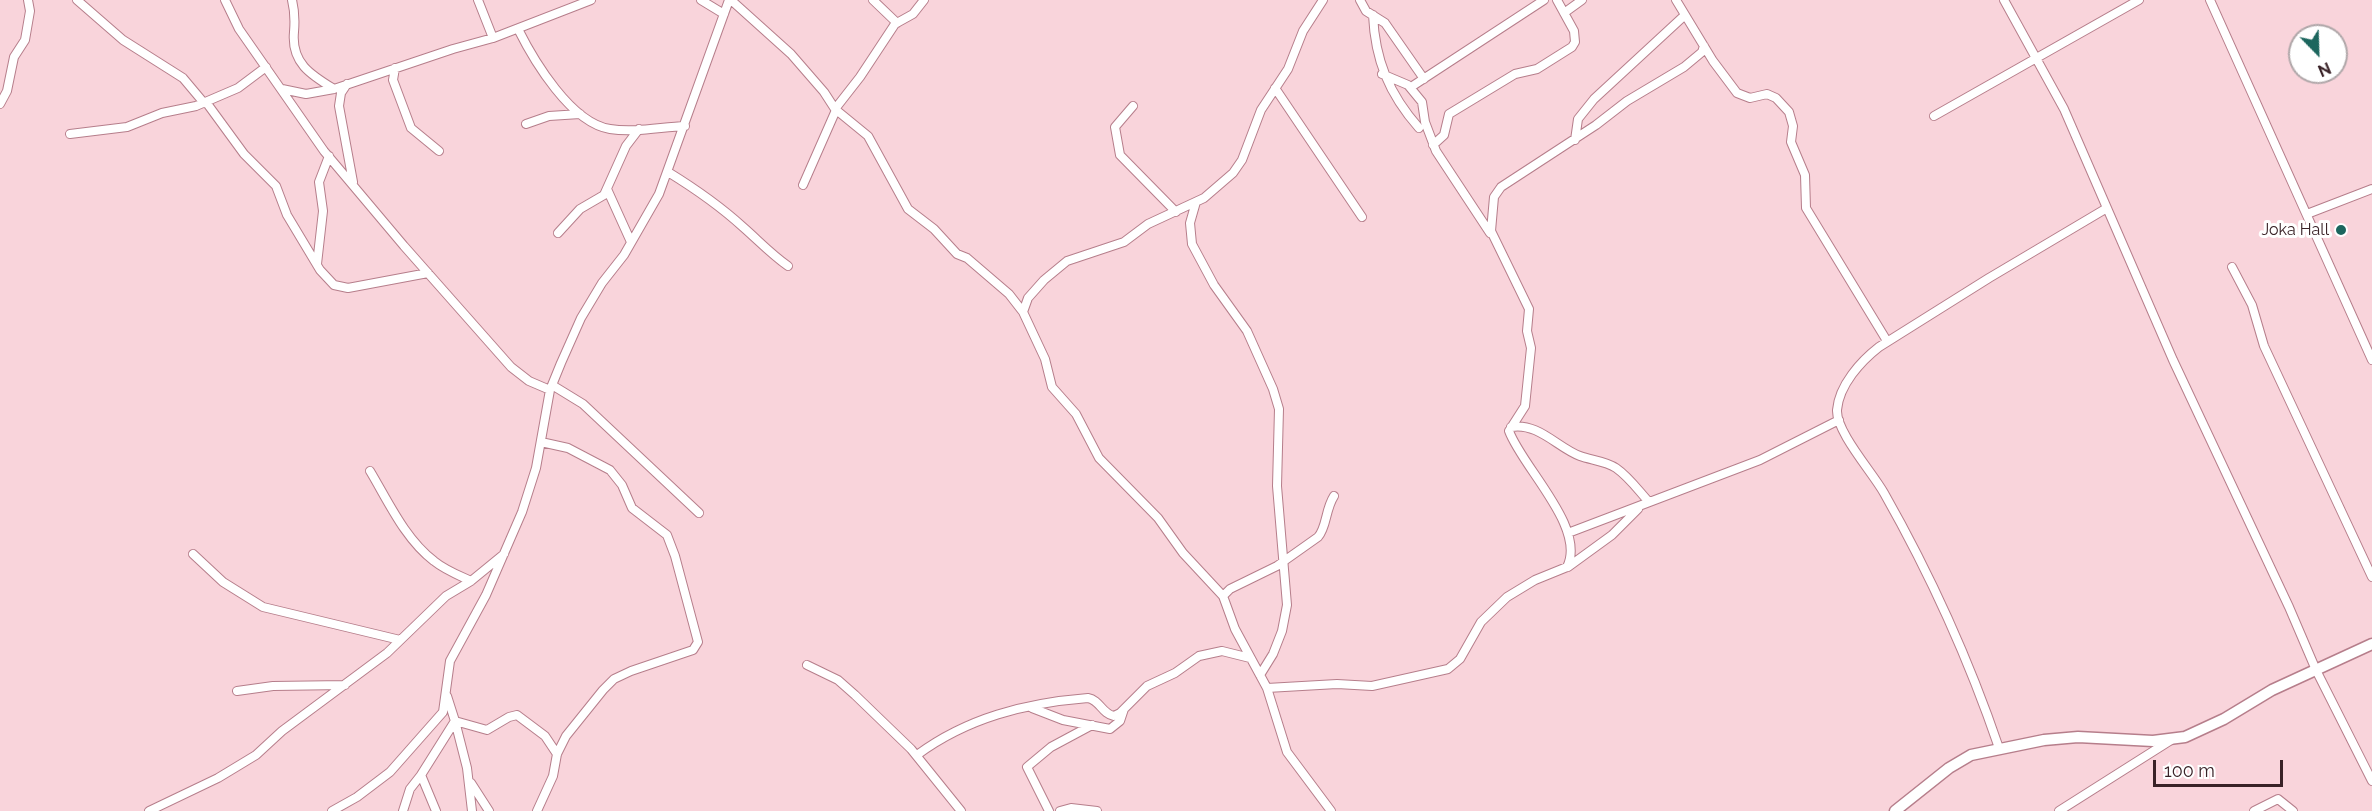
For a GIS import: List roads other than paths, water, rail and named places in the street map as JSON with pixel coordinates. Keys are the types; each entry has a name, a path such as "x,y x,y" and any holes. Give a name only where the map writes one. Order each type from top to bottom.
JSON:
{"street":[{"path":"0,104 7,91 14,57 25,40 30,11 28,0"},
{"path":"225,0 239,29 329,156 511,367 530,381 551,388 583,404 699,513"},
{"path":"292,0 296,15 294,41 298,62 310,74 334,89"},
{"path":"478,0 493,38"},
{"path":"282,89 306,94 334,89 493,38 591,0"},
{"path":"701,0 724,14"},
{"path":"472,811 469,780 447,696 446,675 450,661 506,553 536,468 551,388 581,318 631,242 668,172 730,0 791,54 824,92 835,110 868,136 875,145 908,209 934,230 957,254 967,258 1009,294 1023,312 1046,359 1052,387 1076,414 1099,458 1158,518 1183,554 1223,596 1235,629 1268,688 1287,752 1331,811"},
{"path":"873,0 897,22"},
{"path":"803,185 835,110 897,22 913,14 924,0"},
{"path":"1023,312 1028,298 1044,280 1067,261 1112,247 1148,224 1196,202 1217,189 1238,165 1261,110 1291,63 1303,31 1323,0"},
{"path":"1360,0 1373,15 1386,23 1424,79"},
{"path":"1411,87 1544,0"},
{"path":"1433,145 1444,135 1449,114 1515,74 1537,69 1572,47 1575,38 1557,0"},
{"path":"1564,13 1582,0"},
{"path":"1676,0 1704,46 1737,93 1744,98 1767,94 1776,98 1789,112 1793,126 1791,142 1805,175 1806,208 1887,341"},
{"path":"2004,0 2064,109 2173,360 2289,607 2316,670 2372,781"},
{"path":"1935,116 2139,0"},
{"path":"2210,0 2372,360"},
{"path":"82,2 123,40 183,78 205,102 244,154 276,186 287,215 317,265 334,285 348,288 428,273"},
{"path":"1373,15 1374,46 1382,74 1419,128"},
{"path":"1575,140 1575,126 1584,111 1685,15"},
{"path":"518,29 546,78 580,114 600,127 611,130 685,126"},
{"path":"1492,236 1490,221 1497,191 1575,140 1628,101 1684,67 1702,52 1704,46"},
{"path":"70,134 127,127 162,113 205,102 238,88 266,68"},
{"path":"395,68 393,81 411,128 439,151"},
{"path":"1382,74 1411,87 1425,108 1425,122 1433,145 1509,265 1514,284 1529,313 1527,331 1531,348 1525,406 1509,431 1568,533 1570,559 1567,567"},
{"path":"347,84 340,93 339,106 353,185"},
{"path":"1275,88 1362,216"},
{"path":"1133,106 1114,127 1117,149 1156,194 1176,212"},
{"path":"526,124 549,116 580,114"},
{"path":"558,233 573,215 596,201 607,189 626,146 639,129"},
{"path":"317,265 323,211 319,182 329,156"},
{"path":"668,172 711,201 745,228 767,252 788,266"},
{"path":"607,189 631,242"},
{"path":"2307,213 2372,189"},
{"path":"1196,202 1190,223 1192,244 1214,285 1247,331 1273,389 1279,409 1277,486 1286,615 1273,654 1260,675"},
{"path":"2000,748 1976,682 1936,592 1899,520 1839,420 1837,410 1854,373 1864,359 1887,341 2108,208"},
{"path":"2232,267 2252,305 2265,346 2372,577"},
{"path":"1568,533 1760,460 1839,420"},
{"path":"1511,427 1522,427 1553,438 1578,456 1610,464 1626,477 1645,503"},
{"path":"537,811 553,776 558,754 566,736 614,679 651,662 693,650 698,642 672,545 666,535 660,528 637,513 616,475 610,470 594,465 568,448 541,442"},
{"path":"370,471 407,531 425,553 447,570 471,581"},
{"path":"1223,596 1230,589 1284,561 1322,532 1325,513 1334,496"},
{"path":"1268,688 1337,684 1372,686 1448,669 1460,659 1481,622 1507,597 1535,580 1567,567 1612,535 1645,503"},
{"path":"149,811 218,778 256,755 282,731 400,640 446,596 471,581 506,553"},
{"path":"193,554 223,582 263,607 400,640"},
{"path":"2059,811 2171,740 2198,732 2272,690 2372,644"},
{"path":"916,755 967,724 997,713 1088,698 1096,701 1106,713 1114,716 1147,686 1175,673 1199,656 1222,651 1250,658"},
{"path":"807,665 838,680 916,755 961,811"},
{"path":"237,691 273,686 345,684"},
{"path":"332,811 357,797 390,772 443,712 447,696"},
{"path":"1029,707 1063,720 1114,728 1120,721 1125,707"},
{"path":"455,721 487,730 509,717 518,715 545,736 558,754"},
{"path":"402,809 414,783 455,721"},
{"path":"1049,811 1026,767 1051,747 1092,725"},
{"path":"1895,811 1961,761 2000,748 2078,738 2171,740"},
{"path":"421,775 436,811"},
{"path":"469,780 489,811"},
{"path":"2254,811 2278,799 2293,811"},
{"path":"1060,811 1071,808 1097,811"}],"place":[{"name":"Joka Hall","path":"2341,230"}]}
